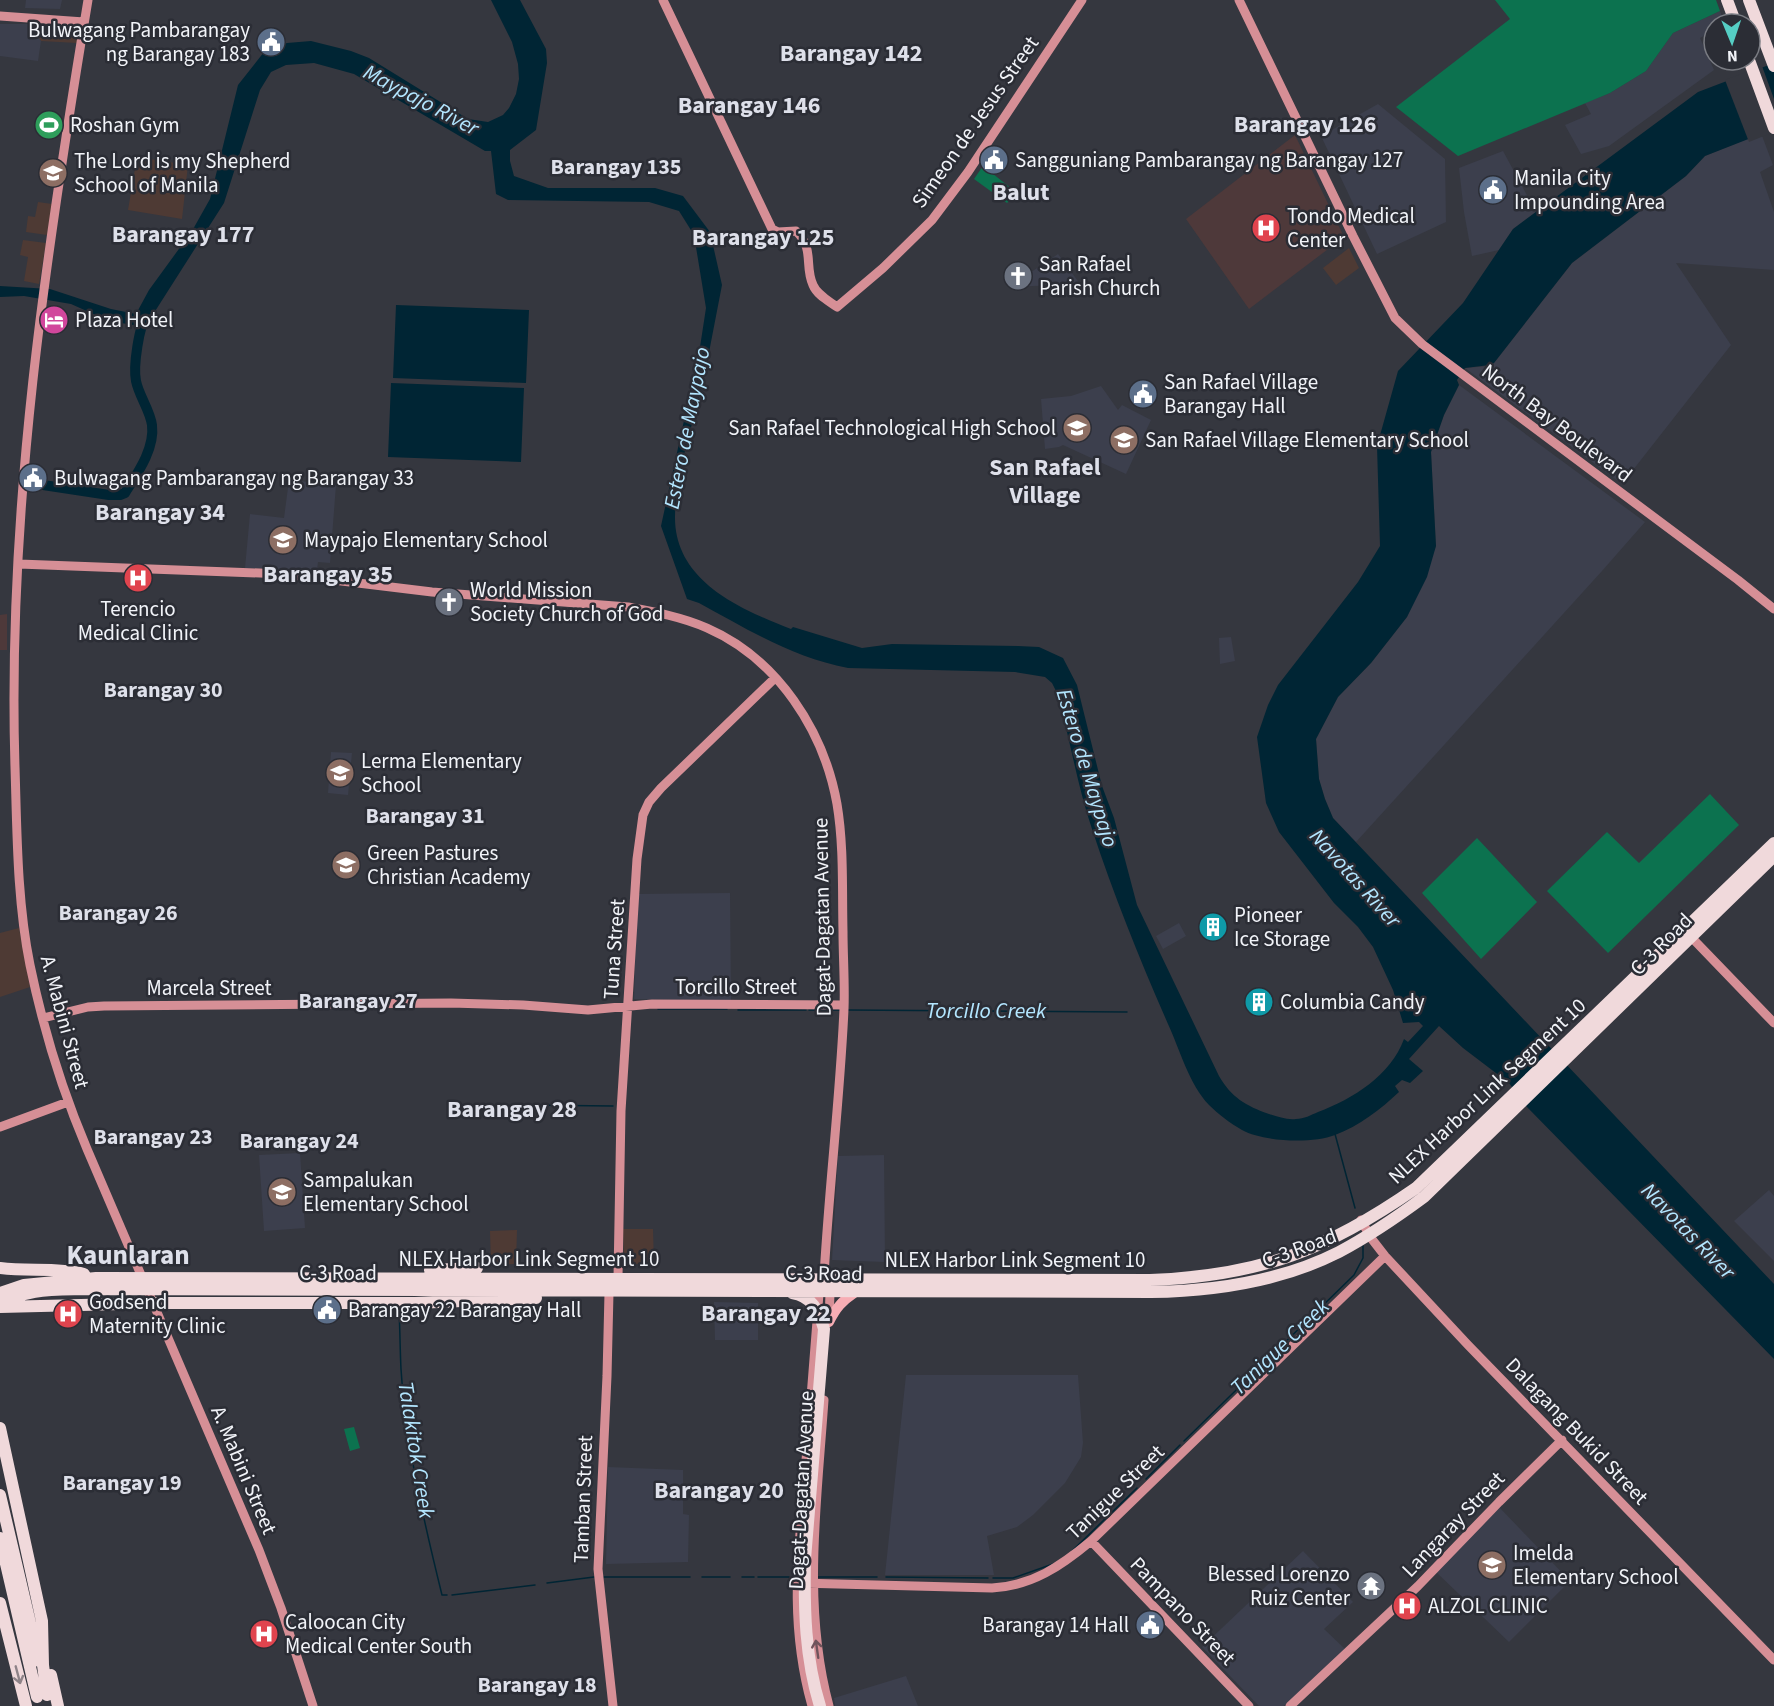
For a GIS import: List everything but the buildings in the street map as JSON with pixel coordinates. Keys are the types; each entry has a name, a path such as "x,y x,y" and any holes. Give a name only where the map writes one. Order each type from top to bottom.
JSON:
{"highway":[{"path":"1749,0 1773,62"},
{"path":"1753,72 1774,128"},
{"name":"NLEX Harbor Link Segment 10","path":"96,1278 1150,1280 1221,1275 1265,1266 1332,1240 1381,1212 1416,1188 1774,841"},
{"name":"NLEX Harbor Link Segment 10","path":"0,1306 17,1296 38,1291 1188,1292 1269,1277 1338,1252 1387,1224 1425,1197 1774,858"},
{"path":"317,1278 477,1268"},
{"path":"3,1272 75,1272 96,1278"},
{"path":"0,1293 24,1285 96,1278"},
{"path":"0,1299 22,1291 45,1289"},
{"path":"768,1290 800,1294 808,1299 815,1305 824,1329 805,1559 804,1597 808,1658 820,1706"},
{"path":"0,1306 460,1302 627,1291"},
{"path":"0,1428 42,1621 43,1701"},
{"path":"0,1466 58,1706"},
{"path":"0,1495 43,1701"},
{"path":"0,1538 43,1701"},
{"path":"0,1575 43,1701"},
{"path":"0,1603 27,1706"}],"main road":[{"name":"C-3 Road","path":"3,1272 311,1277 1186,1276 1249,1266 1302,1250 1390,1204 1419,1181 1774,841"},
{"name":"C-3 Road","path":"0,1288 149,1292 796,1292 1071,1296 1221,1292 1266,1282 1340,1256 1405,1217 1437,1192 1774,858"},
{"path":"1302,1250 1311,1267"},
{"path":"796,1292 812,1308 817,1321"},
{"path":"829,1322 836,1308 854,1293"}],"street":[{"name":"A. Mabini Street","path":"88,0 42,300 23,483 13,712 18,851 30,966 60,1083 259,1550 281,1608 313,1706"},
{"name":"Simeon de Jesus Street","path":"663,0 772,229 778,232 796,231 802,237 808,250 813,286 837,307 883,268 932,220 968,172 1082,0"},
{"name":"North Bay Boulevard","path":"1239,0 1395,318 1422,345 1774,609"},
{"path":"0,16 84,22"},
{"name":"Dagat-Dagatan Avenue","path":"19,564 284,574 432,592 628,608 680,618 707,628 742,648 776,678 796,704 816,737 832,779 842,854 844,1005 824,1276 829,1322 813,1588 819,1663 829,1706"},
{"name":"Tuna Street","path":"618,1277 621,1112 637,859 643,814 661,788 776,678"},
{"path":"1693,939 1774,1023"},
{"name":"Marcela Street","path":"43,1018 88,1007 104,1006 451,1004 609,1010 628,1006"},
{"name":"Torcillo Street","path":"628,1006 844,1005"},
{"path":"0,1127 68,1102"},
{"name":"Dalagang Bukid Street","path":"1361,1220 1385,1256 1468,1345 1774,1660"},
{"name":"Tanigue Street","path":"797,1583 813,1588 823,1583 906,1587 1009,1587 1050,1572 1091,1541 1385,1256"},
{"name":"Tamban Street","path":"609,1293 599,1576 613,1706"},
{"name":"Dagat-Dagatan Avenue","path":"812,1706 800,1642 797,1583 817,1321 825,1293"},
{"name":"Langaray Street","path":"1290,1706 1418,1586 1562,1440"},
{"name":"Pampano Street","path":"1091,1541 1249,1706"}],"shaded area":[{"path":"26,0 62,0 60,9 25,8"},
{"path":"1702,19 1702,37 1700,38 1702,72 1711,72 1609,146 1581,154 1565,125 1591,114 1585,103 1610,93 1646,71 1673,33"},
{"path":"0,24 40,24 39,38 41,41 38,61 0,56"},
{"path":"40,24 79,26 77,43 41,41 39,39"},
{"path":"1378,104 1445,159 1446,222 1377,254 1321,136"},
{"path":"1761,133 1773,165 1760,172 1774,212 1774,270 1676,263 1731,345 1622,484 1465,368 1490,366 1494,363 1572,263 1686,176 1705,156"},
{"name":"Tondo Medical Center","path":"1295,135 1344,237 1249,309 1186,219"},
{"name":"Manila City Impounding Area","path":"1503,151 1536,212 1513,229 1499,250 1472,256 1459,168"},
{"path":"137,157 188,165 182,219 128,210"},
{"path":"38,202 52,204 47,235 26,232 28,216 35,217"},
{"path":"23,240 46,243 39,284 24,281 28,257 20,255"},
{"path":"1349,248 1359,268 1336,285 1323,268"},
{"path":"1058,254 1080,284 1009,287"},
{"path":"1459,385 1645,522 1356,842 1333,818 1325,799 1319,779 1316,739 1338,697 1371,663 1407,617 1436,546 1431,452 1444,415"},
{"name":"San Rafael Technological High School","path":"1101,386 1118,410 1122,405 1151,420 1126,474 1063,445 1045,449 1041,399 1071,396"},
{"name":"Maypajo Elementary School","path":"289,480 336,485 330,563 318,562 317,570 245,568 250,514 284,518"},
{"path":"7,614 7,650 0,650 0,615"},
{"path":"1231,637 1235,661 1220,664 1219,638"},
{"name":"Lerma Elementary School","path":"331,752 352,753 348,795 328,793"},
{"path":"730,893 731,1001 634,999 637,894"},
{"path":"1179,923 1186,936 1163,949 1156,936"},
{"path":"19,928 30,987 0,997 0,933"},
{"name":"Sampalukan Elementary School","path":"300,1153 305,1228 264,1231 259,1155"},
{"path":"884,1155 885,1262 832,1260 838,1156"},
{"path":"1769,1190 1774,1196 1774,1261 1734,1221"},
{"path":"623,1229 653,1229 654,1264 624,1264"},
{"path":"517,1230 516,1264 491,1265 490,1231"},
{"path":"714,1302 758,1303 758,1340 715,1340"},
{"path":"906,1375 1078,1375 1083,1443 1081,1457 1065,1483 1033,1515 1017,1527 987,1536 994,1575 885,1575"},
{"path":"608,1467 683,1470 683,1514 689,1515 688,1562 606,1564"},
{"name":"Imelda Elementary School","path":"1499,1507 1570,1581 1509,1642 1435,1571"},
{"path":"1303,1551 1353,1602 1324,1629 1345,1649 1284,1706 1259,1706 1202,1647"},
{"path":"906,1676 918,1706 835,1706 834,1698"}],"green space":[{"path":"1495,0 1716,0 1720,11 1702,12 1702,19 1673,33 1646,71 1610,93 1458,156 1396,107 1510,19"},
{"path":"983,166 1012,189 1012,198 1007,203 974,179"},
{"path":"1710,794 1739,825 1608,953 1547,891 1607,832 1639,863"},
{"path":"1477,838 1537,902 1481,959 1422,893"},
{"path":"354,1427 360,1448 350,1451 344,1429"}],"water":[{"path":"491,0 520,0 546,49 547,63 536,130 510,150 514,176 548,188 655,188 683,196 710,232 722,285 705,373 677,482 680,483 675,516 678,539 686,558 698,575 732,602 751,612 791,629 793,627 862,648 892,644 1039,647 1063,658 1077,685 1102,786 1114,818 1137,905 1219,1076 1229,1090 1246,1104 1269,1114 1289,1119 1307,1117 1357,1093 1390,1064 1404,1039 1408,1042 1423,1026 1419,1022 1403,1023 1393,990 1373,947 1358,927 1334,903 1279,832 1266,803 1257,737 1278,685 1358,582 1380,546 1377,446 1398,371 1463,303 1513,229 1698,92 1750,72 1762,72 1762,68 1774,63 1774,129 1705,156 1686,176 1572,263 1494,363 1465,368 1457,380 1459,385 1444,415 1431,452 1436,546 1427,577 1407,617 1371,663 1338,697 1316,739 1319,779 1333,818 1774,1284 1774,1359 1527,1107 1509,1083 1463,1048 1439,1026 1409,1059 1423,1071 1410,1083 1402,1080 1395,1086 1399,1092 1385,1105 1353,1127 1335,1135 1301,1141 1263,1137 1242,1130 1213,1108 1202,1097 1190,1077 1128,928 1087,812 1057,693 1052,683 1045,677 1015,672 848,668 789,650 687,599 661,526 700,347 706,308 694,235 679,211 649,202 508,200 496,194 491,151 485,151 354,74 314,63 286,65 271,72 260,90 224,203 145,327 109,321 71,304 24,296 0,297 0,286 50,289 111,309 136,314 149,290 192,231 210,199 238,85 264,52 287,43 311,41 351,51 369,58 468,119 488,122 503,115 516,94 519,79 518,64 512,42"},
{"path":"396,305 529,310 526,383 393,378"},
{"path":"391,383 524,388 521,462 388,457"}],"pier":[{"path":"1762,66 1774,99 1774,132 1749,142 1725,80 1746,72 1762,72"}],"waterway":[{"path":"30,483 109,495 125,493 144,461 151,443 151,419 137,387 135,374 139,337 147,314"},
{"name":"Torcillo Creek","path":"658,1009 727,1009"},
{"name":"Torcillo Creek","path":"738,1010 806,1010"},
{"name":"Torcillo Creek","path":"809,1010 841,1010"},
{"name":"Torcillo Creek","path":"847,1010 1127,1012"},
{"path":"522,1105 613,1106"},
{"name":"Tanigue Creek","path":"1335,1134 1355,1208"},
{"name":"Tanigue Creek","path":"1184,1441 1354,1275 1363,1258 1363,1246"},
{"name":"Talakitok Creek","path":"399,1309 403,1398 411,1455 442,1595 447,1595"},
{"name":"Tanigue Creek","path":"1146,1479 1180,1445"},
{"name":"Tanigue Creek","path":"1072,1551 1137,1488"},
{"name":"Tanigue Creek","path":"993,1578 1013,1578 1053,1564"},
{"name":"Tanigue Creek","path":"547,1583 594,1577"},
{"name":"Tanigue Creek","path":"604,1577 690,1577"},
{"name":"Tanigue Creek","path":"702,1577 730,1577"},
{"name":"Tanigue Creek","path":"742,1577 754,1577"},
{"name":"Tanigue Creek","path":"758,1577 789,1577"},
{"name":"Tanigue Creek","path":"818,1577 877,1577"},
{"name":"Tanigue Creek","path":"886,1577 988,1578"},
{"name":"Tanigue Creek","path":"452,1595 535,1585"}],"place":[{"name":"Bulwagang Pambarangay ng Barangay 183","path":"271,42"},
{"name":"Roshan Gym","path":"49,125"},
{"name":"Sangguniang Pambarangay ng Barangay 127","path":"994,160"},
{"name":"The Lord is my Shepherd School of Manila","path":"53,173"},
{"name":"Manila City Impounding Area","path":"1493,190"},
{"name":"Tondo Medical Center","path":"1266,228"},
{"name":"San Rafael Parish Church","path":"1018,276"},
{"name":"Plaza Hotel","path":"54,320"},
{"name":"San Rafael Village Barangay Hall","path":"1143,394"},
{"name":"San Rafael Technological High School","path":"1077,428"},
{"name":"San Rafael Village Elementary School","path":"1124,440"},
{"name":"Bulwagang Pambarangay ng Barangay 33","path":"33,478"},
{"name":"Maypajo Elementary School","path":"283,540"},
{"name":"Terencio Medical Clinic","path":"138,578"},
{"name":"World Mission Society Church of God","path":"449,602"},
{"name":"Lerma Elementary School","path":"340,773"},
{"name":"Green Pastures Christian Academy","path":"346,865"},
{"name":"Pioneer Ice Storage","path":"1213,927"},
{"name":"Columbia Candy","path":"1259,1002"},
{"name":"Sampalukan Elementary School","path":"282,1192"},
{"name":"Barangay 22 Barangay Hall","path":"327,1310"},
{"name":"Godsend Maternity Clinic","path":"68,1314"},
{"name":"Imelda Elementary School","path":"1492,1565"},
{"name":"Blessed Lorenzo Ruiz Center","path":"1371,1586"},
{"name":"ALZOL CLINIC","path":"1407,1606"},
{"name":"Barangay 14 Hall","path":"1150,1625"},
{"name":"Caloocan City Medical Center South","path":"264,1634"}],"district":[{"name":"Barangay 142","path":"851,53"},
{"name":"Barangay 146","path":"749,105"},
{"name":"Barangay 126","path":"1305,124"},
{"name":"Barangay 135","path":"616,167"},
{"name":"Balut","path":"1021,192"},
{"name":"Barangay 177","path":"183,234"},
{"name":"Barangay 125","path":"763,237"},
{"name":"San Rafael Village","path":"1045,481"},
{"name":"Barangay 34","path":"160,512"},
{"name":"Barangay 35","path":"328,574"},
{"name":"Barangay 30","path":"163,690"},
{"name":"Barangay 31","path":"425,816"},
{"name":"Barangay 26","path":"118,913"},
{"name":"Barangay 27","path":"358,1001"},
{"name":"Barangay 28","path":"512,1109"},
{"name":"Barangay 23","path":"153,1137"},
{"name":"Barangay 24","path":"299,1141"},
{"name":"Kaunlaran","path":"128,1255"},
{"name":"Barangay 22","path":"766,1313"},
{"name":"Barangay 19","path":"122,1483"},
{"name":"Barangay 20","path":"719,1490"},
{"name":"Barangay 18","path":"537,1685"}],"water label":[{"name":"Maypajo River","path":"421,100"},
{"name":"Estero de Maypajo","path":"687,428"},
{"name":"Estero de Maypajo","path":"1087,768"},
{"name":"Navotas River","path":"1355,878"},
{"name":"Navotas River","path":"1688,1231"}]}
